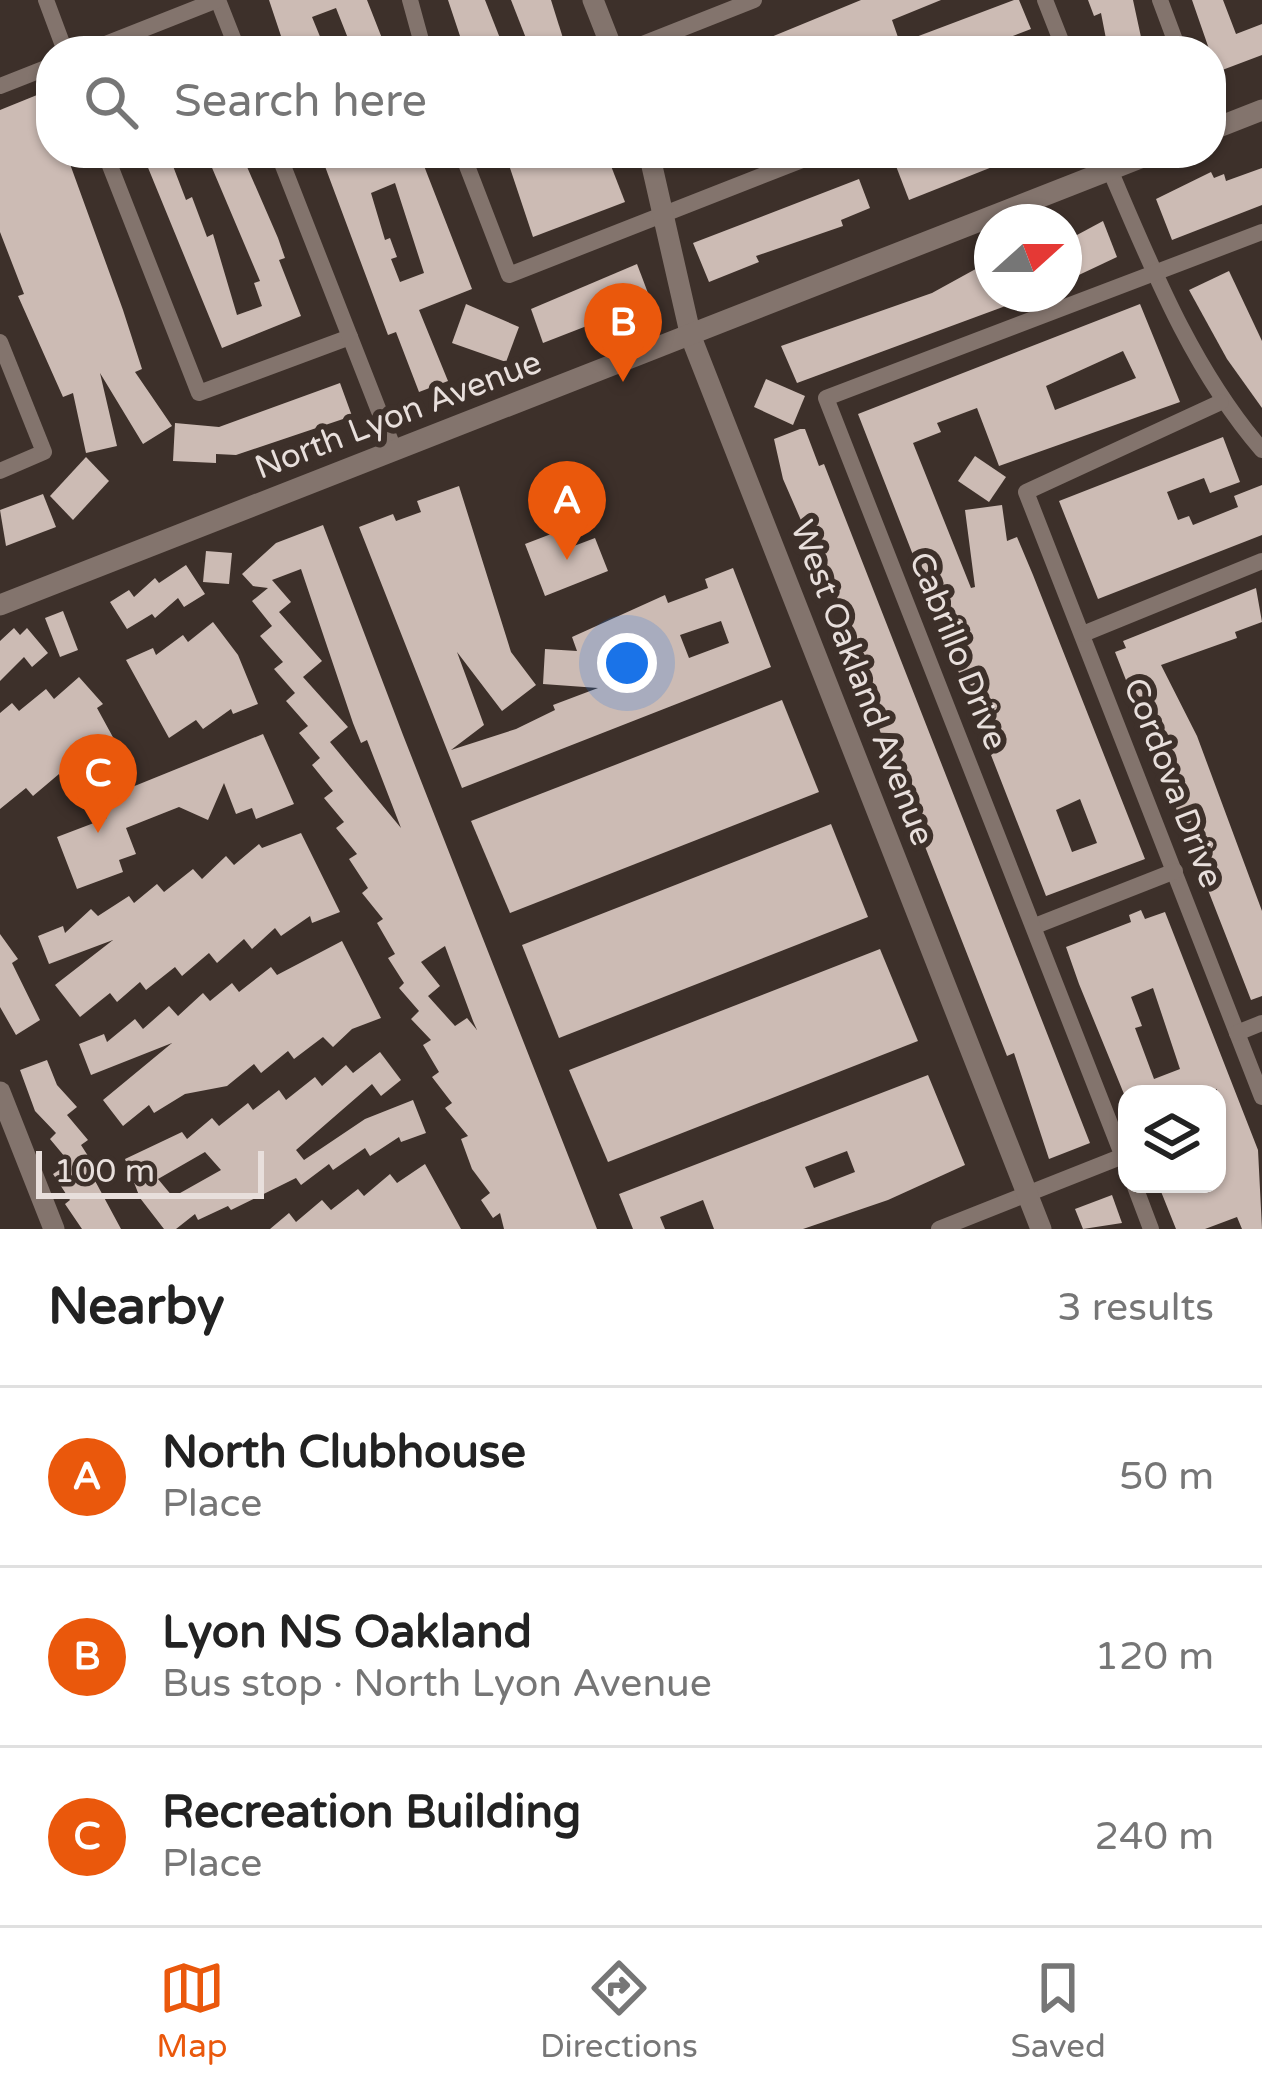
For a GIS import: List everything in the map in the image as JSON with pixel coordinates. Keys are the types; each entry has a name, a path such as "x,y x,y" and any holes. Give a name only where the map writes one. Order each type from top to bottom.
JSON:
{"street":[{"path":"46,0 59,36"},
{"path":"126,36 218,0 232,36"},
{"path":"410,0 420,36"},
{"path":"593,0 607,36"},
{"path":"663,36 754,0"},
{"path":"1045,0 1059,36"},
{"path":"1160,0 1173,36"},
{"path":"0,86 36,72"},
{"path":"1226,124 1262,110"},
{"path":"111,168 199,393 350,337"},
{"path":"284,168 395,452"},
{"path":"469,168 509,275 783,168"},
{"name":"West Oakland Avenue","path":"652,168 691,337 1041,1229"},
{"name":"North Lyon Avenue","path":"0,605 1115,168"},
{"path":"1110,170 1153,270 1221,402 1262,450"},
{"path":"1153,270 1262,232"},
{"name":"Cabrillo Drive","path":"1118,1143 826,398 1153,270"},
{"path":"0,341 44,452 0,471"},
{"name":"Cordova Drive","path":"1221,402 1025,492 1262,1097"},
{"path":"1083,634 1262,561"},
{"path":"1035,926 1175,871"},
{"path":"1237,1034 1262,1023"},
{"path":"0,1092 54,1229"},
{"path":"939,1229 1118,1164"},
{"path":"1137,1193 1151,1229"}],"building":[{"path":"269,0 367,0 381,36 347,36 336,8 312,17 320,36 281,36"},
{"path":"448,0 485,0 499,36 460,36"},
{"path":"511,0 551,0 562,36 525,36"},
{"path":"861,0 941,0 892,20 898,36 773,36"},
{"path":"1014,0 1019,0 1031,29 1013,36 919,36"},
{"path":"1088,0 1133,0 1141,36 1105,36 1101,13 1094,16"},
{"path":"1192,0 1223,0 1236,34 1262,24 1262,55 1226,69 1226,36 1204,36"},
{"path":"36,95 36,168 71,168 142,369 135,372 172,426 143,444 100,373 117,446 86,453 73,393 63,397 18,296 24,294 0,232 0,110"},
{"path":"148,168 174,168 186,200 192,197 207,237 213,234 237,315 262,306 254,283 260,281 212,168 248,168 278,238 285,258 279,260 301,316 222,348"},
{"path":"326,168 425,168 472,289 419,310 448,381 419,392 396,332 388,335","holes":["395,183 424,273 400,282 391,259 397,257 390,238 385,240 371,193"]},
{"path":"510,168 612,168 625,202 533,237"},
{"path":"897,168 990,168 909,200"},
{"path":"1262,168 1262,205 1172,240 1156,199 1211,172 1214,178 1224,174 1226,181"},
{"path":"859,179 870,208 841,220 843,226 756,256 759,262 709,282 693,243"},
{"path":"1103,221 1117,257 1082,274 1082,232"},
{"path":"637,264 651,301 543,343 531,309"},
{"path":"974,270 974,312 989,312 797,383 781,346 932,293"},
{"path":"1229,271 1262,341 1262,408 1227,359 1189,290"},
{"path":"466,304 519,327 506,362 452,343"},
{"path":"1140,304 1180,402 999,466 977,408 937,423 941,432 913,443 971,588 975,587 965,510 1002,505 1007,541 1017,537 1145,859 1046,896 858,414","holes":["1123,351 1136,378 1055,410 1046,386","1080,799 1097,843 1072,852 1056,810"]},
{"path":"766,379 805,396 793,425 754,407"},
{"path":"340,383 352,416 236,455 216,454 216,463 173,461 175,423 219,427"},
{"path":"805,429 819,466 824,464 1090,1143 1049,1159 1014,1053 1007,1056 881,734 831,578 827,580 783,479 774,439"},
{"path":"1223,437 1240,482 1210,493 1204,478 1167,492 1178,520 1189,516 1193,525 1238,507 1234,496 1262,485 1262,535 1098,599 1059,501"},
{"path":"975,456 1006,477 989,502 958,481"},
{"path":"86,457 109,481 73,520 50,496"},
{"path":"459,486 511,652 536,685 502,711 457,652 484,725 451,750 516,729 555,710 553,705 598,688 543,684 545,649 577,651 572,637 665,595 668,603 708,588 705,579 733,568 771,667 462,788 359,527 393,514 396,521 421,512 417,501","holes":["721,621 729,643 689,658 680,635"]},
{"path":"43,494 56,527 6,546 0,510"},
{"path":"323,525 597,1229 504,1229 500,1213 493,1218 481,1200 490,1193 472,1169 461,1139 468,1136 445,1108 452,1103 432,1077 439,1072 423,1045 431,1040 411,1019 419,1011 399,988 404,983 388,958 395,954 377,923 383,919 362,893 368,888 349,859 357,854 336,828 344,822 324,798 333,791 312,765 320,758 299,733 308,726 286,701 295,693 274,669 283,662 260,636 272,626 252,601 268,588 253,586 242,574 276,543","holes":["301,569 353,723 361,743 367,740 401,828 330,742 348,727 303,677 322,661 279,612 291,602 272,580","445,946 473,1021 477,1030 467,1018 455,1026 428,996 440,986 421,962"]},
{"path":"559,531 566,549 595,538 608,571 545,596 525,544"},
{"path":"206,551 232,553 229,584 203,582"},
{"path":"186,565 205,594 184,607 178,598 155,618 152,614 127,629 110,602 129,590 134,597 155,578 159,583"},
{"path":"1256,588 1262,622 1235,632 1237,638 1161,665 1197,736 1262,911 1262,996 1251,1000 1115,652 1126,648 1123,641"},
{"path":"63,611 78,650 60,657 45,618"},
{"path":"213,622 238,655 258,704 233,714 231,709 203,729 196,720 169,738 126,660 153,648 156,655 183,635 188,642"},
{"path":"14,628 20,635 27,628 48,653 32,667 24,657 0,681 0,641"},
{"path":"79,677 103,704 97,708 120,750 65,782 59,774 33,796 26,788 0,809 0,713 12,703 19,711 46,689 54,699"},
{"path":"782,700 819,792 510,913 471,821"},
{"path":"263,734 294,804 256,819 252,808 236,814 224,783 208,820 179,807 126,828 136,854 119,860 123,872 77,889 57,837 107,818 100,800"},
{"path":"831,824 868,917 559,1038 522,945"},
{"path":"301,833 340,912 312,923 310,916 281,936 275,928 252,949 244,939 217,963 209,953 182,976 175,967 146,990 140,982 117,1002 110,993 80,1017 55,985 113,940 49,964 38,936 63,926 65,933 91,909 98,916 129,896 134,903 157,884 164,892 193,869 202,879 226,856 234,865 259,844 262,848"},
{"path":"1141,910 1145,919 1165,912 1258,1150 1262,1229 1242,1229 1237,1217 1205,1229 1176,1229 1162,1193 1226,1193 1226,1085 1120,1085 1066,947 1131,922 1129,915","holes":["1153,988 1180,1069 1154,1079 1135,1028 1142,1026 1131,997"]},
{"path":"0,934 18,959 12,963 40,1020 16,1035 0,1007"},
{"path":"342,941 381,1018 352,1029 333,1047 323,1037 294,1059 288,1051 261,1073 254,1064 227,1086 185,1094 154,1113 149,1105 123,1126 103,1100 172,1043 91,1075 79,1044 104,1034 107,1042 135,1019 143,1029 169,1006 178,1016 203,993 210,1001 232,983 239,992 271,967 277,975"},
{"path":"880,949 918,1041 608,1162 569,1070"},
{"path":"380,1052 401,1080 381,1096 372,1084 296,1150 304,1160 365,1119 413,1100 426,1133 401,1142 399,1137 370,1156 365,1148 333,1170 329,1164 301,1185 296,1178 231,1210 228,1206 198,1220 195,1214 176,1229 164,1229 140,1198 125,1159 182,1132 187,1139 212,1118 219,1126 248,1103 253,1110 279,1090 286,1100 315,1077 322,1086 346,1065 353,1073","holes":["205,1152 221,1170 173,1197 158,1179"]},
{"path":"47,1060 57,1085 77,1107 67,1115 88,1140 81,1145 99,1173 93,1177 121,1229 82,1229 65,1204 70,1200 53,1174 70,1163 50,1139 56,1133 35,1111 20,1070"},
{"path":"928,1075 965,1165 888,1200 803,1229 714,1229 703,1200 660,1217 665,1229 633,1229 619,1194","holes":["847,1151 855,1172 814,1188 805,1167"]},
{"path":"425,1164 461,1229 270,1229 289,1213 296,1222 322,1200 331,1210 358,1189 364,1196 390,1174 397,1183"},
{"path":"1112,1195 1122,1223 1083,1229 1075,1209"}],"place":[{"name":"Lyon NS Oakland","path":"623,382"},
{"name":"North Clubhouse","path":"567,560"},
{"name":"Recreation Building","path":"98,833"}]}
